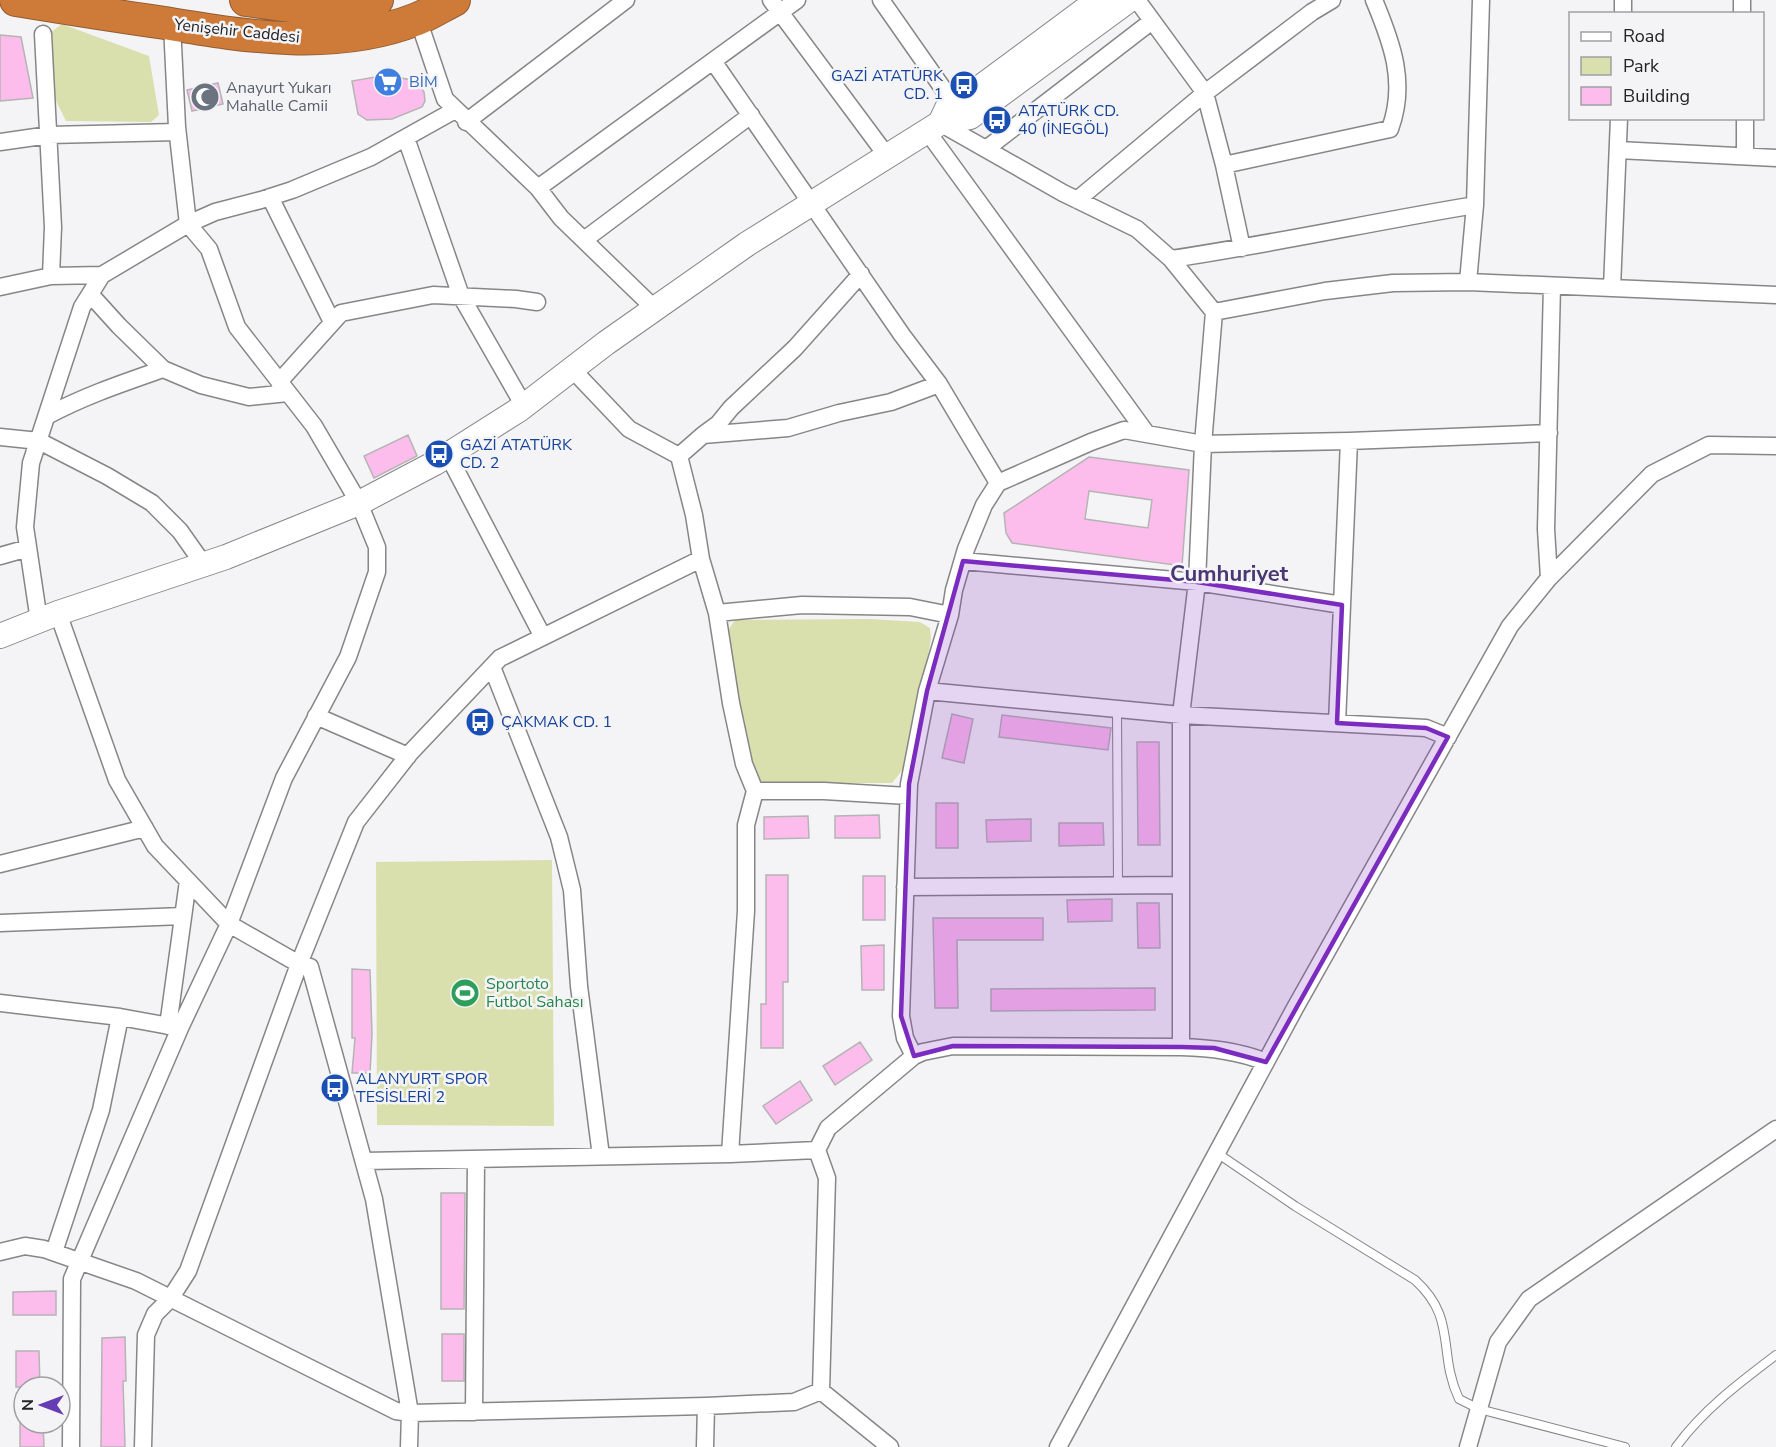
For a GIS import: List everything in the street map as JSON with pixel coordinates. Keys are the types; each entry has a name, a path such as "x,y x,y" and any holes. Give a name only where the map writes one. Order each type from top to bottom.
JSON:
{"highway":[{"name":"Yenişehir Caddesi","path":"16,0 172,25 286,39 328,38 377,30 418,19 454,0"},
{"name":"Yenişehir Caddesi","path":"246,0 305,8 346,6 377,0"}],"street":[{"path":"0,287 51,276 102,274 188,224 215,212 270,197 371,157 406,138 461,116 626,0"},
{"path":"538,188 713,61 775,6 797,0"},
{"path":"881,0 951,100"},
{"path":"933,127 951,100 974,92 1098,0"},
{"path":"0,636 48,617 204,565 359,503 448,455 524,406 747,244 933,127 970,117 1129,0"},
{"path":"1137,0 1205,93 1242,248"},
{"path":"1077,200 1205,93 1312,12 1332,0"},
{"path":"1224,165 1390,129 1393,120 1397,72 1392,46 1374,0"},
{"path":"1468,282 1474,205 1481,0"},
{"path":"775,6 887,156"},
{"path":"418,19 445,99 538,188 561,218 655,309"},
{"path":"986,149 1152,21"},
{"path":"71,1447 72,1279 174,1027 229,924 284,778 348,657 377,572 377,547 359,503 314,426 237,327 209,249 188,224 177,132 172,25"},
{"path":"43,34 53,227 51,276"},
{"path":"713,61 902,335 939,384 998,483"},
{"path":"584,240 751,115"},
{"path":"1612,288 1619,120"},
{"path":"1745,120 1745,156"},
{"path":"933,127 986,149 1077,200 1137,229 1171,259 1214,312 1203,444 1197,582 1181,715 1181,1047"},
{"path":"933,127 1147,434"},
{"path":"0,142 49,135 177,132"},
{"path":"406,138 461,296 524,406"},
{"path":"1618,150 1776,158"},
{"path":"270,197 332,322"},
{"path":"1171,259 1474,205"},
{"path":"102,274 82,307 31,463 25,527 28,548 48,617 117,780 155,846 229,924 299,964 310,967 375,1199 410,1413 409,1447"},
{"path":"679,456 718,424 731,408 795,348 861,274"},
{"path":"1214,312 1325,291 1393,283 1468,282 1776,295"},
{"path":"1549,578 1546,529 1552,286"},
{"path":"90,294 118,326 163,369 201,385 249,397 284,388 341,313 433,295 537,302"},
{"path":"47,416 113,386 163,369"},
{"path":"572,369 629,429 679,456 694,515 701,559 717,613 731,703 742,754 755,791 746,825 746,911 730,1154"},
{"path":"703,435 788,428 839,413 891,402 939,384"},
{"path":"914,1056 905,1038 901,1016 908,796 927,691 950,615 954,590 984,505 998,483 1124,430 1203,444 1549,433"},
{"path":"0,437 39,441 107,476 152,503 180,531 204,565"},
{"path":"1337,723 1349,441"},
{"path":"1058,1447 1266,1062 1510,626 1549,578 1652,474 1709,445 1776,446"},
{"path":"448,455 543,637"},
{"path":"0,556 28,548"},
{"path":"143,1447 146,1335 155,1314 170,1299 188,1271 299,964 356,822 408,756 500,658 701,559"},
{"path":"963,561 1197,582 1342,605"},
{"path":"717,613 802,605 910,607 950,615"},
{"path":"492,667 559,837 572,890 579,986 601,1156"},
{"path":"927,691 1181,715 1426,728 1448,736"},
{"path":"316,716 408,756"},
{"path":"755,791 824,791 908,796"},
{"path":"0,864 145,828"},
{"path":"174,1027 188,881"},
{"path":"905,887 1180,885"},
{"path":"0,923 183,916"},
{"path":"0,1002 120,1017 174,1027"},
{"path":"54,1252 101,1110 120,1017"},
{"path":"821,1391 826,1178 817,1149 828,1128 914,1056 953,1046 1181,1047 1214,1048 1247,1054 1266,1062"},
{"path":"1468,1447 1498,1342 1529,1299 1776,1129"},
{"path":"364,1161 730,1154 817,1149"},
{"path":"474,1412 476,1159"},
{"path":"0,1252 25,1246 54,1252 136,1281 396,1411 410,1413 474,1412 794,1402 821,1391"},
{"path":"821,1391 890,1447"},
{"path":"705,1447 706,1406"}],"lane":[{"path":"1117,709 1118,884"},
{"path":"1217,1153 1295,1206 1415,1280 1425,1289 1433,1299 1442,1320 1446,1358 1459,1399 1479,1409 1625,1447"},
{"path":"1676,1447 1692,1426 1714,1404 1776,1355"}],"highlighted area":[{"path":"963,561 1197,582 1342,605 1337,723 1426,728 1448,737 1266,1062 1214,1048 1181,1047 953,1046 914,1056 901,1016 909,784 927,691"}],"green space":[{"path":"62,24 149,56 159,115 151,122 66,121 55,99 51,32"},
{"path":"870,619 920,622 930,628 931,639 908,763 892,783 765,783 752,776 724,636 735,620"},
{"name":"Sportoto Futbol Sahası","path":"552,860 554,1126 377,1125 376,862"}],"building":[{"path":"0,35 21,37 33,98 0,101"},
{"path":"387,75 416,81 424,92 425,101 422,107 392,119 367,120 358,114 352,81"},
{"name":"Anayurt Yukarı Mahalle Camii","path":"218,83 223,104 192,111 187,90"},
{"path":"408,435 417,456 374,478 364,456"},
{"path":"1089,457 1189,470 1182,566 1012,543 1006,533 1004,513","holes":["1089,491 1152,500 1148,528 1085,519"]},
{"path":"952,714 973,719 964,763 942,758"},
{"path":"1002,715 1111,728 1108,750 999,737"},
{"path":"1137,742 1159,742 1160,845 1138,845"},
{"path":"936,803 958,803 958,848 936,848"},
{"path":"879,815 880,838 835,838 835,816"},
{"path":"808,816 809,838 764,839 764,817"},
{"path":"1031,819 1031,841 987,842 986,820"},
{"path":"1059,823 1103,823 1104,845 1059,846"},
{"path":"766,875 788,875 788,982 783,982 783,1048 761,1048 761,1004 766,1004"},
{"path":"863,876 885,876 885,920 863,920"},
{"path":"1112,899 1112,921 1068,922 1067,900"},
{"path":"1137,903 1159,903 1160,948 1138,948"},
{"path":"933,918 1043,918 1043,940 957,940 958,1008 935,1008"},
{"path":"884,945 884,990 862,990 861,946"},
{"path":"352,969 370,970 372,1034 370,1073 352,1073 355,1038 352,1038"},
{"path":"1155,988 1155,1010 991,1011 991,989"},
{"path":"860,1042 872,1060 835,1085 823,1066"},
{"path":"800,1081 812,1100 776,1124 763,1106"},
{"path":"441,1193 465,1193 464,1309 441,1309"},
{"path":"56,1291 56,1315 13,1315 13,1292"},
{"path":"442,1334 464,1334 464,1381 442,1381"},
{"path":"125,1337 126,1381 123,1381 125,1447 101,1447 102,1338"},
{"path":"16,1351 39,1351 40,1375 16,1375"},
{"path":"20,1435 44,1435 44,1447 20,1447"}],"place":[{"name":"BİM","path":"388,82"},
{"name":"GAZİ ATATÜRK CD. 1","path":"964,85"},
{"name":"Anayurt Yukarı Mahalle Camii","path":"205,97"},
{"name":"ATATÜRK CD. 40 (İNEGÖL)","path":"997,120"},
{"name":"GAZİ ATATÜRK CD. 2","path":"439,454"},
{"name":"ÇAKMAK CD. 1","path":"480,722"},
{"name":"Sportoto Futbol Sahası","path":"465,993"},
{"name":"ALANYURT SPOR TESİSLERİ 2","path":"335,1088"}],"district":[{"name":"Cumhuriyet","path":"1229,574"}]}
